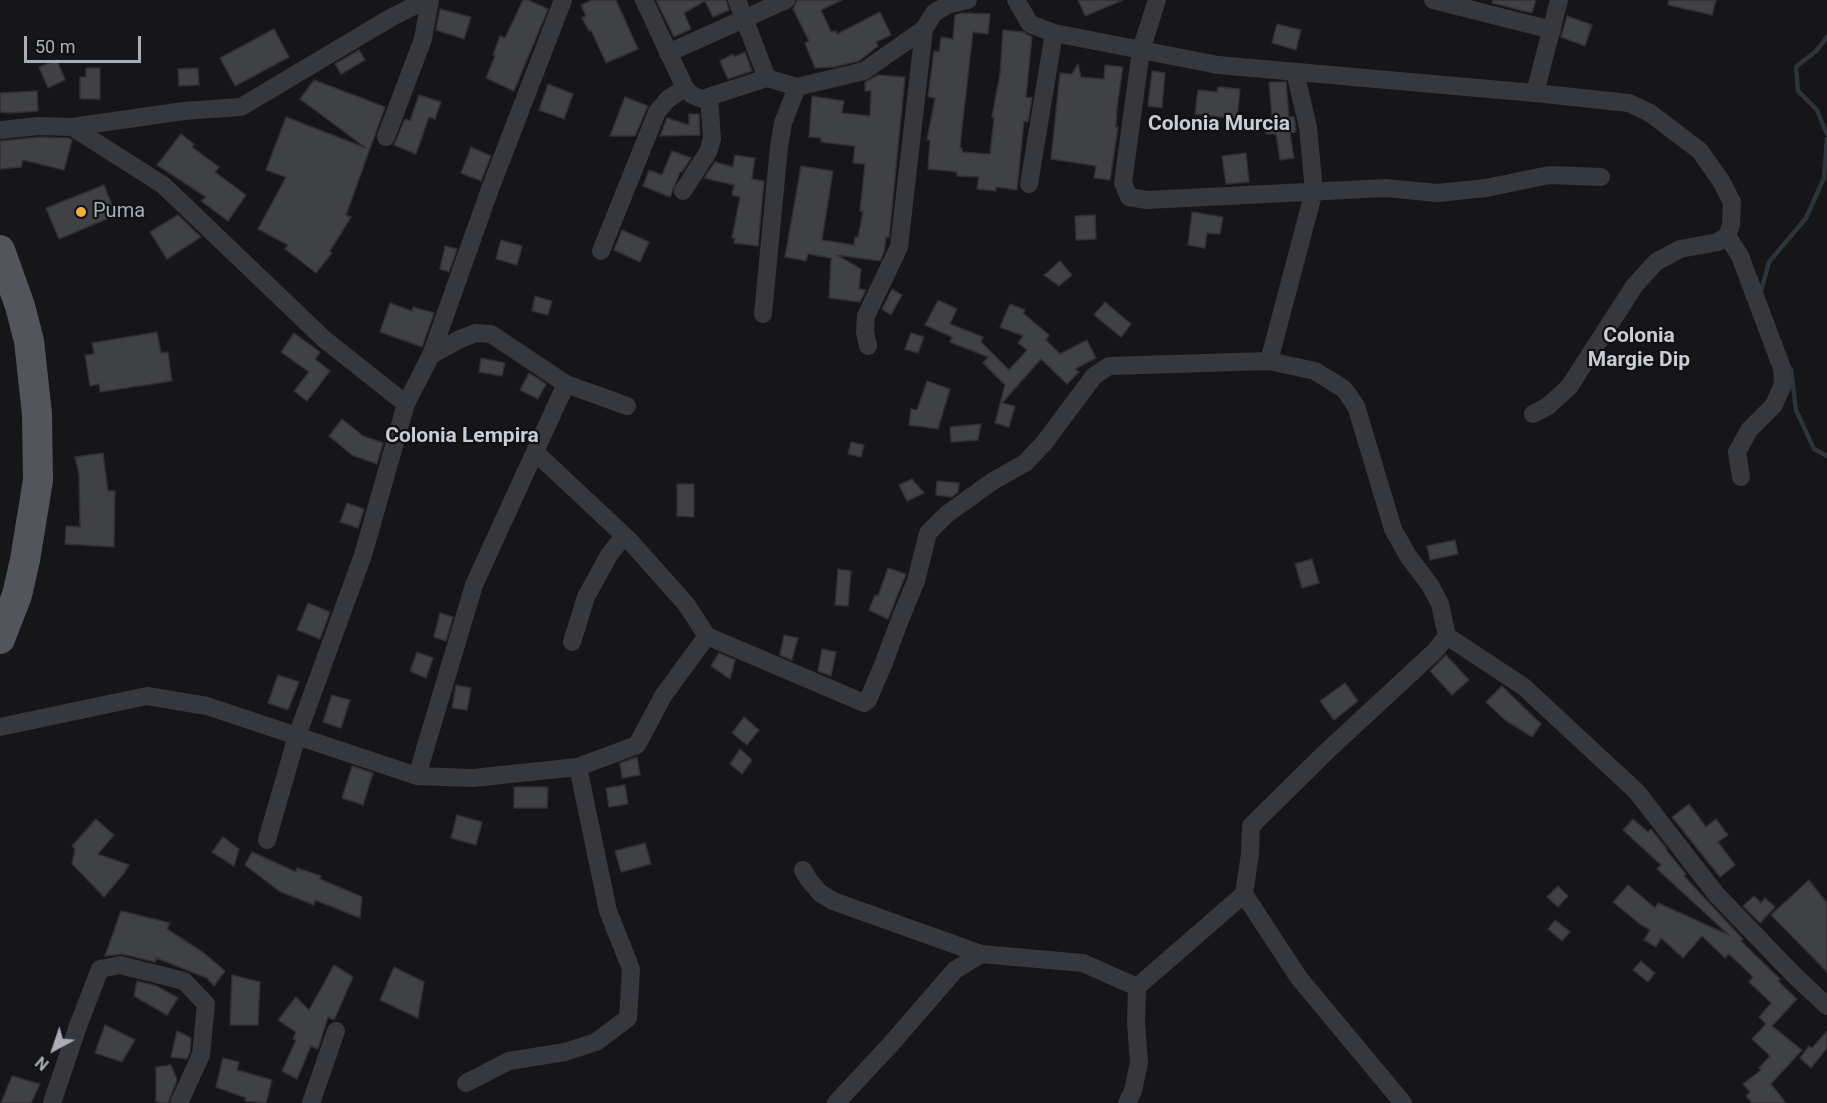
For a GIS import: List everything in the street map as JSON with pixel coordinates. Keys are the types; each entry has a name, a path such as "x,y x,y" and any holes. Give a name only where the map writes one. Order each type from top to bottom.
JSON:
{"main road":[{"path":"0,250 20,306 29,341 37,414 38,480 33,522 17,595 0,639"}],"street":[{"path":"0,130 38,126 72,128 184,111 241,108 392,17 428,0"},
{"path":"386,137 423,39 428,0"},
{"path":"267,840 297,736 363,555 406,404 431,355 490,189 563,0"},
{"path":"644,0 685,88 697,99 767,78 797,87 864,71 924,29 934,14 947,5 968,0"},
{"path":"737,0 767,78"},
{"path":"668,53 786,0"},
{"path":"1016,0 1030,24 1054,33 1218,65 1629,103 1650,113 1700,151 1721,181 1732,202 1731,225 1727,236 1718,242 1680,249 1656,262 1635,285 1569,387 1548,406 1533,414"},
{"path":"1157,0 1141,50 1123,183 1129,196 1147,200 1386,188 1437,193 1486,188 1549,175 1601,177"},
{"path":"1433,0 1552,30"},
{"path":"1535,93 1559,0"},
{"path":"868,346 865,332 866,316 899,247 924,29"},
{"path":"1029,184 1054,33"},
{"path":"1269,361 1314,191 1308,127 1295,72"},
{"path":"763,314 779,147 783,123 797,87"},
{"path":"601,251 657,112 668,99 685,88"},
{"path":"683,191 708,152 711,139 709,97"},
{"path":"72,128 163,185 324,339 406,404"},
{"path":"1727,236 1740,256 1782,368 1783,384 1774,405 1749,430 1737,452 1741,477"},
{"path":"431,355 476,333 491,334 566,384 627,406"},
{"path":"535,452 624,536 686,604 706,636 864,703 868,700 883,665 916,581 928,533 947,514 993,481 1025,462 1044,443 1094,376 1109,366 1269,361 1315,371 1344,389 1356,406 1393,529 1408,556 1430,585 1440,603 1447,636 1524,687 1637,792 1716,894 1827,1006"},
{"path":"417,776 474,585 566,384"},
{"path":"572,642 586,597 609,555 624,536"},
{"path":"0,727 147,696 207,706 417,776 472,778 578,767 637,745 663,696 706,636"},
{"path":"1127,1103 1133,1091 1139,1063 1136,1023 1137,987 1244,894 1250,854 1251,826 1326,752 1435,651 1447,636"},
{"path":"466,1083 508,1061 565,1052 596,1042 628,1018 632,969 608,911 578,767"},
{"path":"803,870 820,893 833,901 981,954 1083,963 1137,987"},
{"path":"1244,894 1299,978 1403,1103"},
{"path":"836,1103 956,970 981,954"},
{"path":"52,1103 100,969 120,965 184,981 206,1004 201,1054 179,1103"},
{"path":"311,1103 336,1031"}],"building":[{"path":"523,0 548,9 514,91 486,78 500,36 505,38"},
{"path":"592,0 616,0 638,49 606,63 591,30 589,31 582,18 586,16 581,5"},
{"path":"656,0 726,0 729,10 713,17 705,1 684,13 691,29 674,37"},
{"path":"797,0 842,0 821,10 831,32 836,31 837,34 880,12 891,35 876,42 878,46 859,61 834,67 815,68 805,43 809,41 793,9"},
{"path":"1078,0 1123,0 1085,16"},
{"path":"1493,0 1536,0 1532,13 1492,3"},
{"path":"1669,0 1716,0 1712,15 1668,5"},
{"path":"440,9 471,17 464,39 436,30"},
{"path":"990,14 988,34 973,32 960,148 962,152 990,154 994,118 992,117 1000,74 1003,30 1023,32 1032,37 1026,97 1032,98 1028,122 1024,121 1017,190 996,187 996,191 977,189 979,177 957,176 957,172 928,169 930,140 927,140 935,98 928,97 934,51 939,52 941,37 953,39 955,15"},
{"path":"1567,16 1592,25 1585,46 1561,37"},
{"path":"1277,24 1301,30 1296,50 1272,43"},
{"path":"274,29 289,57 235,86 220,58"},
{"path":"359,50 365,60 341,74 335,64"},
{"path":"745,52 752,71 728,79 720,61 733,54 734,57"},
{"path":"57,60 65,80 48,88 39,67"},
{"path":"1078,64 1081,77 1104,79 1105,65 1123,67 1117,107 1116,127 1118,127 1110,180 1094,178 1096,166 1051,159 1060,73 1072,74"},
{"path":"86,68 100,68 100,99 80,99 80,77 86,77"},
{"path":"198,68 199,85 179,86 178,69"},
{"path":"1152,71 1165,73 1162,108 1148,106"},
{"path":"878,75 905,77 889,238 886,237 880,261 837,255 861,269 859,289 866,290 860,302 829,298 831,258 808,254 806,261 785,257 801,166 833,171 822,240 854,245 855,237 858,237 863,211 860,211 865,164 853,163 855,146 821,142 821,138 809,137 812,96 844,101 842,113 870,116 871,91 865,91 865,82"},
{"path":"314,80 385,107 346,215 351,217 330,251 332,253 316,273 285,249 288,245 258,229 286,177 266,170 286,117 366,148 300,99"},
{"path":"1269,82 1286,82 1289,117 1294,117 1295,122 1296,132 1290,133 1294,158 1280,160 1276,134 1266,134 1264,119 1272,118"},
{"path":"548,84 573,94 564,119 539,110"},
{"path":"1218,87 1240,89 1237,119 1195,114 1198,90 1217,92"},
{"path":"37,91 38,111 0,112 0,93"},
{"path":"419,95 441,102 435,119 429,117 416,154 394,145 405,119 410,121"},
{"path":"625,97 648,106 635,136 610,136"},
{"path":"689,114 699,114 700,135 660,136 667,118 689,125"},
{"path":"181,134 194,144 192,147 219,167 215,172 246,195 228,221 201,201 206,197 157,165"},
{"path":"38,137 72,140 64,170 23,160 21,167 0,169 0,141"},
{"path":"471,147 491,156 481,181 461,173"},
{"path":"672,151 691,158 680,172 670,197 643,186 649,170 662,175"},
{"path":"1246,153 1249,182 1226,184 1222,156"},
{"path":"735,155 755,158 752,179 764,181 758,246 734,243 735,239 732,238 740,197 732,195 734,185 704,178 715,162 733,167"},
{"name":"Puma","path":"104,185 116,215 59,239 46,208"},
{"path":"1192,212 1223,217 1220,234 1207,233 1205,248 1188,245"},
{"path":"178,215 201,237 167,259 150,232"},
{"path":"1095,215 1096,239 1076,240 1075,216"},
{"path":"622,230 649,242 640,262 614,250"},
{"path":"501,240 522,246 517,265 496,259"},
{"path":"445,246 457,249 449,272 440,269"},
{"path":"1060,261 1072,275 1059,286 1044,275"},
{"path":"892,289 902,295 891,315 882,309"},
{"path":"535,296 552,301 548,315 532,311"},
{"path":"938,300 957,309 950,324 983,337 981,342 1009,370 1027,350 1018,343 1023,336 1000,327 1010,304 1025,310 1023,313 1049,335 1046,340 1060,354 1087,340 1096,358 1075,369 1079,372 1067,384 1041,359 1002,403 1015,406 1009,427 995,423 1005,385 983,363 988,357 950,342 952,337 925,325"},
{"path":"1105,302 1131,324 1121,337 1094,315"},
{"path":"390,303 412,311 413,307 434,313 422,347 380,332"},
{"path":"157,332 161,353 168,352 172,381 100,392 99,384 90,386 85,355 94,354 92,343"},
{"path":"294,333 320,352 315,359 330,371 307,401 294,391 309,372 281,352"},
{"path":"911,333 924,337 918,353 905,349"},
{"path":"481,358 505,363 502,376 479,372"},
{"path":"529,373 546,384 538,399 520,390"},
{"path":"927,381 950,389 938,429 909,425 911,409 917,410"},
{"path":"342,419 363,436 383,443 377,464 352,455 329,436"},
{"path":"981,424 978,440 951,442 950,427"},
{"path":"851,442 864,445 861,457 848,454"},
{"path":"103,453 108,491 115,491 114,547 65,544 66,526 80,527 79,474 75,457"},
{"path":"912,479 924,493 907,501 899,485"},
{"path":"937,481 959,483 958,492 952,497 936,495"},
{"path":"677,484 694,484 694,517 677,516"},
{"path":"347,503 364,509 358,528 340,522"},
{"path":"1455,540 1458,554 1430,560 1427,546"},
{"path":"1312,559 1319,583 1302,588 1295,564"},
{"path":"888,568 906,574 888,619 869,610 875,595 878,596"},
{"path":"838,569 851,571 848,606 835,605"},
{"path":"308,603 330,612 320,639 297,630"},
{"path":"440,613 453,617 446,641 434,637"},
{"path":"784,635 798,638 792,660 780,655"},
{"path":"822,649 836,652 831,676 818,671"},
{"path":"417,652 433,658 426,678 410,671"},
{"path":"719,653 735,660 730,679 711,666"},
{"path":"1446,655 1469,680 1452,695 1430,671"},
{"path":"278,675 299,682 288,710 268,703"},
{"path":"1345,683 1358,701 1334,720 1320,701"},
{"path":"456,685 471,688 467,710 452,708"},
{"path":"1502,686 1541,724 1532,737 1505,720 1486,702"},
{"path":"332,695 350,700 341,728 323,722"},
{"path":"744,717 759,730 747,745 732,733"},
{"path":"740,749 752,760 742,774 730,764"},
{"path":"637,757 640,775 622,778 620,763"},
{"path":"352,766 373,773 363,805 342,798"},
{"path":"625,785 628,804 609,807 606,788"},
{"path":"514,787 548,787 547,808 514,808"},
{"path":"1689,804 1706,827 1716,819 1728,835 1718,842 1735,865 1720,877 1672,817"},
{"path":"457,815 482,822 476,845 451,838"},
{"path":"96,819 114,835 98,854 129,865 104,897 72,864 75,849 72,846"},
{"path":"1633,819 1648,832 1651,829 1686,874 1684,876 1743,939 1741,941 1797,999 1772,1026 1802,1050 1771,1084 1786,1103 1752,1103 1746,1096 1750,1092 1743,1084 1761,1070 1759,1068 1770,1056 1752,1039 1766,1024 1759,1017 1771,1003 1749,982 1753,977 1729,954 1725,958 1702,936 1683,958 1661,938 1656,947 1644,940 1650,930 1613,902 1628,885 1655,908 1658,903 1729,935 1657,869 1661,865 1623,830"},
{"path":"223,837 239,849 234,866 212,852"},
{"path":"645,843 651,864 621,872 615,851"},
{"path":"252,852 296,872 297,868 321,876 320,879 362,897 360,918 315,900 314,905 279,891 245,865"},
{"path":"1809,880 1827,903 1827,972 1771,915"},
{"path":"1558,886 1568,896 1558,907 1547,897"},
{"path":"1754,896 1761,903 1765,898 1775,907 1760,923 1743,906"},
{"path":"121,911 170,923 167,929 204,953 225,971 214,986 207,978 156,958 155,962 122,954 105,956"},
{"path":"1555,920 1570,932 1562,941 1548,929"},
{"path":"1641,961 1655,973 1648,982 1633,970"},
{"path":"334,965 353,977 334,1020 328,1017 318,1049 311,1046 297,1079 282,1071 296,1040 293,1039 296,1032 278,1020 296,997 309,1010"},
{"path":"394,967 424,982 418,1018 380,1000"},
{"path":"232,975 260,982 258,1025 230,1025"},
{"path":"137,981 157,986 178,998 167,1015 134,996"},
{"path":"105,1025 135,1040 122,1062 95,1053"},
{"path":"177,1031 191,1038 187,1059 171,1057"},
{"path":"1827,1031 1827,1048 1811,1068 1800,1058 1809,1046 1812,1048"},
{"path":"223,1058 239,1062 237,1070 272,1080 266,1103 245,1101 246,1098 216,1087"},
{"path":"171,1065 177,1080 168,1103 162,1103 156,1101 156,1067"},
{"path":"12,1076 40,1084 31,1103 1,1103"}],"waterway":[{"path":"1827,37 1816,51 1796,67 1798,91 1817,110 1827,134"},
{"path":"1761,291 1769,262 1806,218 1824,178 1827,139"},
{"path":"1791,369 1796,410 1814,449 1827,456"}],"place":[{"name":"Puma","path":"81,212"}],"district":[{"name":"Colonia Murcia","path":"1219,125"},
{"name":"Colonia Margie Dip","path":"1639,349"},
{"name":"Colonia Lempira","path":"462,437"}]}
